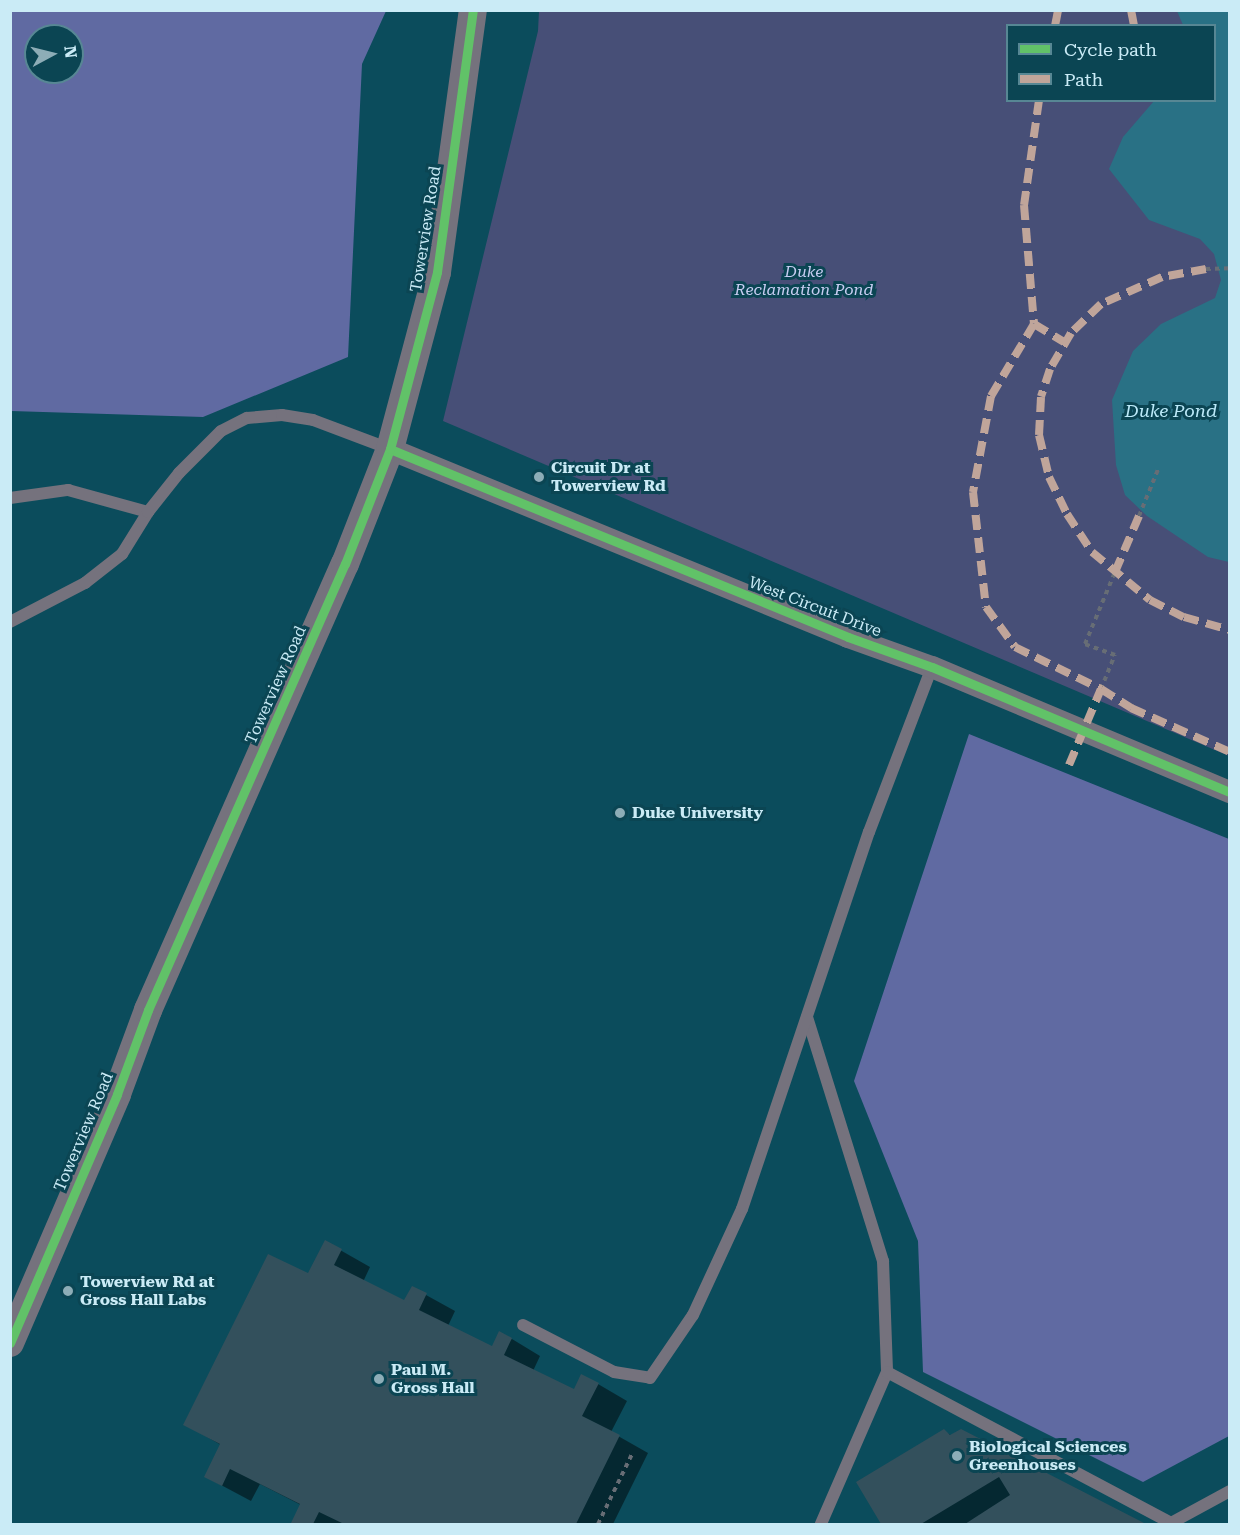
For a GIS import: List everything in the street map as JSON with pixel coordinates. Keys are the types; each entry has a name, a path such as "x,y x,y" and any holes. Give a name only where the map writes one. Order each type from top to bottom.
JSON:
{"street":[{"name":"Towerview Road","path":"10,1342 117,1094 148,1010 345,564 390,449 436,272 474,10"},
{"name":"West Circuit Drive","path":"390,449 837,633 932,667 1230,792"}],"lane":[{"path":"10,622 85,583 122,554 148,512 179,472 221,431 247,418 282,416 313,420 390,449"},
{"path":"10,498 68,490 148,512"},
{"path":"523,1325 614,1372 650,1378 693,1315 742,1209 869,832 932,667"},
{"path":"807,1017 884,1261 887,1372 822,1524"},
{"path":"887,1372 1171,1522 1230,1491"}],"path":[{"path":"1206,269 1230,268"},
{"path":"1139,516 1159,467"},
{"path":"1101,689 1115,655 1085,644 1115,572"},
{"path":"598,1524 633,1452"}],"shaded area":[{"path":"11,10 386,11 362,64 348,357 203,417 11,411"},
{"name":"Duke University","path":"11,11 1229,11 1229,1524 11,1524"},
{"path":"969,734 1229,839 1229,1436 1143,1482 923,1372 918,1241 854,1081"}],"green space":[{"name":"Duke Reclamation Pond","path":"539,11 1229,11 1229,756 443,421 538,31"}],"water":[{"name":"Duke Pond","path":"1177,11 1229,11 1229,562 1208,557 1147,516 1125,495 1116,465 1112,400 1133,351 1161,324 1215,298 1221,280 1214,254 1200,239 1149,220 1109,169 1123,137 1153,102 1216,102 1216,24 1183,24"}],"building":[{"name":"Paul M. Gross Hall","path":"325,1240 342,1249 334,1265 404,1300 412,1286 427,1293 419,1310 492,1346 499,1331 512,1338 504,1355 574,1389 581,1374 599,1383 582,1416 620,1435 576,1524 344,1524 319,1512 313,1524 294,1524 291,1523 300,1504 230,1469 222,1486 204,1477 220,1444 183,1425 268,1254 308,1273"},
{"name":"Biological Sciences Greenhouses","path":"944,1429 950,1435 961,1429 1146,1524 965,1524 1010,1495 999,1477 921,1524 881,1524 856,1482"}],"marked path":[{"path":"1055,24 1058,10"},
{"path":"1131,10 1134,24"},
{"path":"1039,102 1024,205 1034,324 991,396 973,492 986,607 1015,647 1101,689 1131,708 1230,752"},
{"path":"1206,269 1162,277 1101,304 1071,333 1050,369 1041,397 1039,435 1049,477 1067,514 1092,552 1150,600 1184,617 1230,630"},
{"path":"1034,324 1064,342"},
{"path":"1115,572 1139,516"},
{"path":"1069,765 1101,689"}],"cycle path":[{"path":"10,1343 117,1094 148,1010 345,564 390,449 437,272 473,10"},
{"path":"390,449 848,637 932,667 1230,792"}],"place":[{"name":"Circuit Dr at Towerview Rd","path":"539,477"},
{"name":"Duke University","path":"620,813"},
{"name":"Towerview Rd at Gross Hall Labs","path":"68,1291"},
{"name":"Paul M. Gross Hall","path":"379,1379"},
{"name":"Biological Sciences Greenhouses","path":"957,1456"}]}
